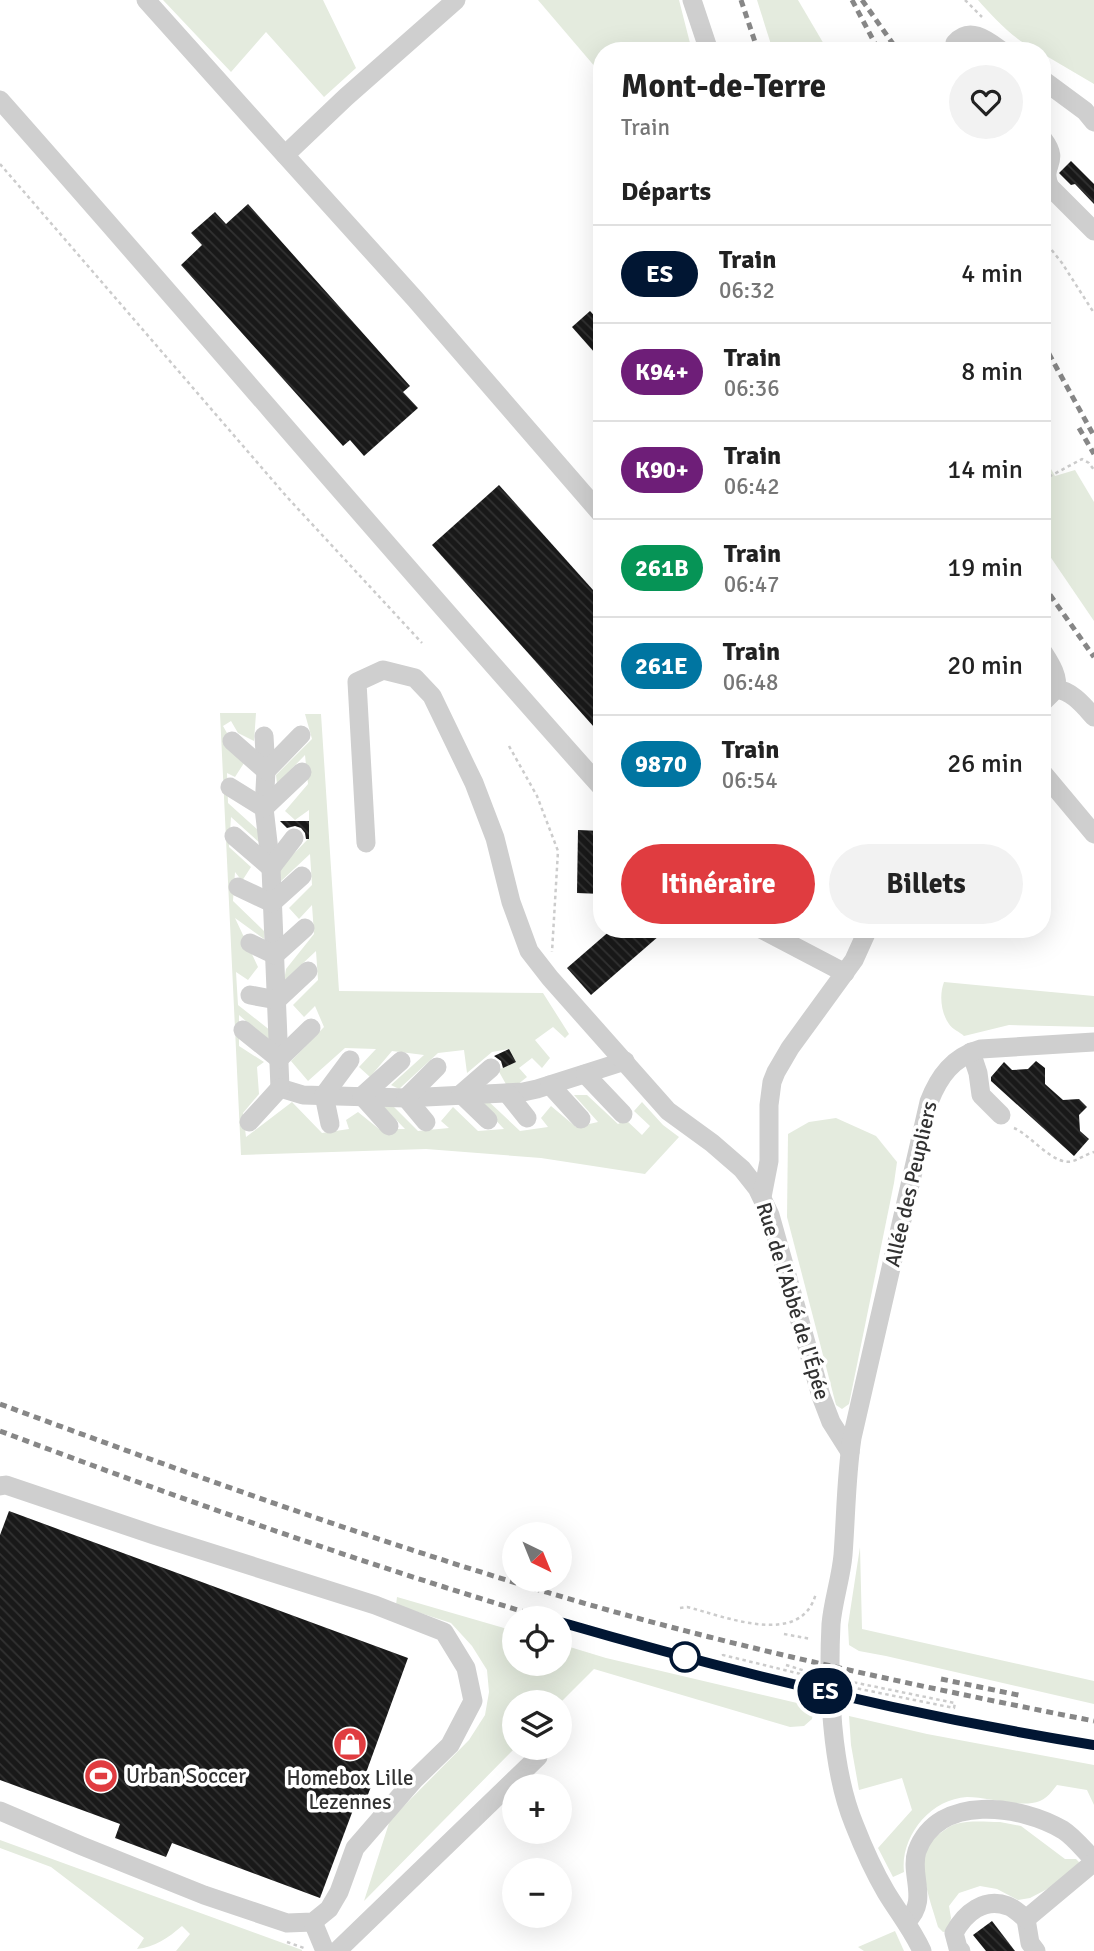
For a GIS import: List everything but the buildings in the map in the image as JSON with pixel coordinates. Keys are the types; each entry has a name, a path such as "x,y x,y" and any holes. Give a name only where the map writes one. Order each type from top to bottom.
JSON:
{"street":[{"path":"146,0 415,299 593,505"},
{"path":"285,155 456,0"},
{"path":"692,0 706,42"},
{"path":"956,42 967,34 978,36 988,42"},
{"path":"1051,86 1085,111 1094,122"},
{"path":"0,100 593,778"},
{"path":"1051,188 1094,231"},
{"path":"1051,666 1057,682 1051,692"},
{"name":"Rue de l'Abbé de l'Épée","path":"366,843 357,682 383,670 415,678 432,696 474,783 495,838 511,902 529,951 668,1111 743,1170 762,1197 770,1216 821,1396 836,1432 850,1452"},
{"path":"1051,694 1064,690 1094,717"},
{"path":"249,1122 280,1088 271,868 264,808 264,736"},
{"path":"266,771 302,736"},
{"path":"232,741 266,771"},
{"path":"264,808 302,772"},
{"path":"1051,783 1094,834"},
{"path":"230,787 264,808"},
{"path":"234,836 271,868"},
{"path":"271,868 294,838"},
{"path":"272,903 302,876"},
{"path":"238,887 272,903"},
{"path":"275,955 304,928"},
{"path":"778,938 845,973"},
{"path":"762,1197 769,1161 769,1105 772,1082 790,1048 854,960 864,938"},
{"path":"250,943 275,955"},
{"path":"277,1000 308,971"},
{"path":"250,995 277,1000"},
{"path":"279,1059 311,1028"},
{"path":"243,1030 279,1059"},
{"path":"1001,1115 981,1095 971,1052 991,1048 1094,1042"},
{"name":"Allée des Peupliers","path":"922,1951 877,1876 846,1804 835,1745 825,1644 843,1555 850,1452 857,1413 929,1102 938,1081 951,1064 971,1052"},
{"path":"330,1124 324,1095 350,1060"},
{"path":"362,1096 401,1060"},
{"path":"280,1088 303,1095 406,1098 523,1092 625,1061"},
{"path":"406,1098 437,1067"},
{"path":"461,1094 491,1068"},
{"path":"585,1074 623,1114"},
{"path":"550,1085 581,1119"},
{"path":"507,1093 527,1118"},
{"path":"461,1094 488,1120"},
{"path":"362,1096 389,1126"},
{"path":"406,1098 426,1122"},
{"path":"0,1486 6,1485 374,1605 444,1632 466,1668 473,1701 450,1745 414,1780 355,1848 339,1892 329,1909 313,1922 287,1923 204,1895 0,1811"},
{"path":"337,1951 535,1760"},
{"path":"906,1922 915,1912 918,1903 915,1862 919,1847 936,1824 968,1810 1027,1815 1064,1830 1094,1861 1026,1919"},
{"path":"961,1951 954,1933 968,1913 987,1903 1009,1906 1026,1919 1030,1943 1036,1951"},
{"path":"313,1922 325,1951"}],"path":[{"path":"0,164 287,496 422,643"},
{"path":"1051,249 1094,313"},
{"path":"1051,476 1082,459 1090,463 1094,470"},
{"path":"509,746 537,796 558,851 550,978"},
{"path":"680,1608 687,1607 759,1625 779,1625 806,1615 817,1588"},
{"path":"784,1634 825,1644"},
{"path":"723,1654 822,1678 804,1669 786,1665"},
{"path":"844,1680 955,1703 954,1707 848,1686"}],"shaded area":[{"path":"163,0 323,0 356,68 324,97 266,32 231,72"},
{"path":"538,0 679,0 690,42 593,42 593,64"},
{"path":"757,0 798,0 823,42 770,42"},
{"path":"978,0 1094,0 1094,84 1051,59 1051,42 1023,42 999,23"},
{"path":"1051,469 1055,476 1075,470 1094,502 1094,621 1051,558"},
{"path":"220,713 256,713 254,741 238,733 231,721 223,726 244,763 235,777 227,773 228,803 258,830 261,844 231,817 229,847 251,867 242,881 235,872 233,901 264,931 264,939 235,918 258,967 248,980 236,972 238,1005 271,1031 271,1043 239,1015 239,1046 264,1062 257,1067 259,1094 243,1113 246,1137 292,1102 322,1133 349,1129 346,1120 358,1112 379,1129 405,1129 378,1101 388,1101 418,1131 449,1128 441,1121 453,1107 478,1131 504,1129 475,1098 486,1099 520,1131 548,1127 541,1118 551,1106 576,1127 598,1122 574,1095 587,1095 618,1124 626,1120 642,1135 650,1126 634,1111 642,1102 663,1125 679,1137 645,1174 541,1158 426,1149 241,1155"},
{"path":"305,714 321,714 339,991 543,993 569,1034 565,1038 553,1027 535,1040 550,1058 542,1068 532,1058 519,1068 527,1077 517,1085 507,1086 498,1070 515,1062 509,1049 492,1052 467,1073 464,1050 438,1053 399,1089 391,1085 424,1055 392,1051 370,1077 359,1067 376,1049 345,1048 308,1081 291,1061 324,1027 315,1006 304,1017 293,1005 318,980 316,951 284,981 286,969 314,934 312,905 299,919 289,908 312,885 310,854 279,883 278,870 309,838 309,810 295,820 285,811 308,784 305,755 277,784 276,775 312,739"},
{"path":"944,982 1094,996 1094,1027 1009,1025 964,1036 950,1026 944,1015 941,998"},
{"path":"836,1118 876,1136 897,1162 849,1404 842,1409 836,1405 787,1217 788,1134 809,1122"},
{"path":"860,1547 862,1629 1094,1681 1094,1704 859,1651 849,1645 848,1625"},
{"path":"397,1597 502,1628 502,1676 572,1676 572,1648 814,1707 812,1719 804,1726 790,1727 594,1669 572,1691 502,1690 503,1760 364,1901 390,1820 469,1740 485,1715 489,1692 487,1670 472,1646 451,1623 396,1605"},
{"path":"849,1716 927,1734 1094,1765 1094,1805 1087,1790 1057,1785 1043,1799 1032,1803 967,1797 954,1799 930,1812 920,1822 907,1846 904,1872 893,1877 878,1848 912,1810 902,1778 859,1790"},
{"path":"1000,1822 1021,1826 1065,1859 1076,1859 1078,1866 1055,1885 1030,1898 1018,1900 997,1889 980,1886 959,1893 949,1906 951,1918 948,1931 943,1932 938,1927 927,1890 924,1863 926,1851 932,1840 954,1825"},
{"path":"0,1840 302,1951 176,1951 190,1934 182,1926 161,1941 137,1949 144,1938 51,1867 0,1848"},
{"path":"895,1931 904,1951 864,1951 858,1947"}],"railway":[{"path":"741,0 755,42"},
{"path":"852,0 874,42"},
{"path":"862,0 892,42"},
{"path":"1051,358 1094,436"},
{"path":"1079,428 1094,454"},
{"path":"1051,596 1094,657"},
{"path":"0,1404 361,1533 580,1602 836,1667 1094,1721"},
{"path":"0,1431 272,1530 506,1606"},
{"path":"572,1625 825,1692 1094,1745"},
{"path":"941,1679 1023,1696"}],"train":[{"name":"ES","path":"572,1625 748,1673 864,1700 1094,1745"}],"place":[{"name":"Homebox Lille Lezennes","path":"350,1744"},
{"name":"Urban Soccer","path":"101,1776"}]}
